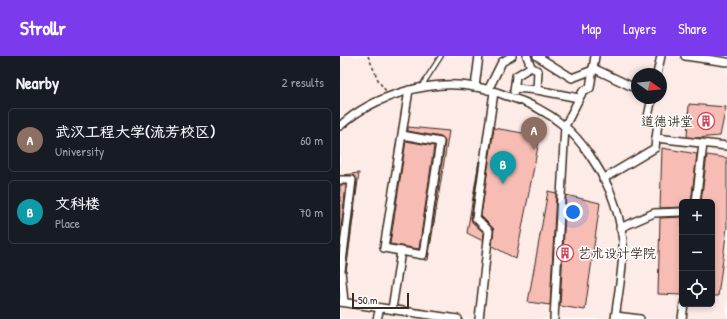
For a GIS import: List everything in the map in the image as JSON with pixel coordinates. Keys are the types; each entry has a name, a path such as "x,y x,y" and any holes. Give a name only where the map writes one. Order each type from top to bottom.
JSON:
{"street":[{"path":"475,87 479,56"},
{"path":"480,319 489,231 476,218 491,91 502,62 512,56"},
{"path":"527,56 531,67 538,71 537,90"},
{"path":"537,56 572,78 593,69 631,86"},
{"path":"554,319 565,126 583,91 590,88 595,56"},
{"path":"658,68 660,56"},
{"path":"685,56 727,62"},
{"path":"512,97 515,88 516,76 531,67"},
{"path":"340,126 364,108 389,96 408,90 441,85 475,87 512,97 534,105 565,126 579,141 592,159 609,191 623,241 615,318 640,319"},
{"path":"515,88 537,90 579,98"},
{"path":"402,135 440,142 423,255 384,248 408,90"},
{"path":"603,179 655,148 658,122 647,121 651,104"},
{"path":"656,138 727,146"},
{"path":"696,199 703,144"},
{"path":"340,180 352,180 341,271 342,302 458,319"},
{"path":"620,228 654,213 679,212"},
{"path":"392,310 401,251"},
{"path":"682,319 684,307"},
{"path":"377,319 380,308"}],"lane":[{"path":"420,88 441,56"}],"path":[{"path":"368,56 379,82 389,96"}],"shaded area":[{"path":"340,56 727,56 727,319 340,319"}],"building":[{"name":"道德讲堂","path":"689,104 726,107 720,136 696,138 687,137"},
{"path":"408,127 449,131 428,260 424,260 428,256 445,141 441,137 408,131"},
{"path":"494,128 540,136 516,259 492,246 494,229 481,216"},
{"path":"406,141 434,146 419,249 390,244"},
{"path":"662,148 697,154 691,199 679,199 679,207 660,208"},
{"path":"707,155 727,158 727,228 718,296 715,296 715,199 701,199"},
{"path":"479,161 471,218 472,222 484,233 483,241 467,233"},
{"path":"359,173 346,272 357,180 354,176 344,175"},
{"path":"340,185 346,185 340,238"},
{"path":"548,191 556,193 550,305 528,302"},
{"path":"566,195 600,203 585,310 560,306"},
{"path":"679,217 679,295 658,294 660,218"}],"place":[{"name":"道德讲堂","path":"706,121"},
{"name":"武汉工程大学(流芳校区)","path":"534,150"},
{"name":"文科楼","path":"503,184"},
{"name":"艺术设计学院","path":"565,253"}]}
